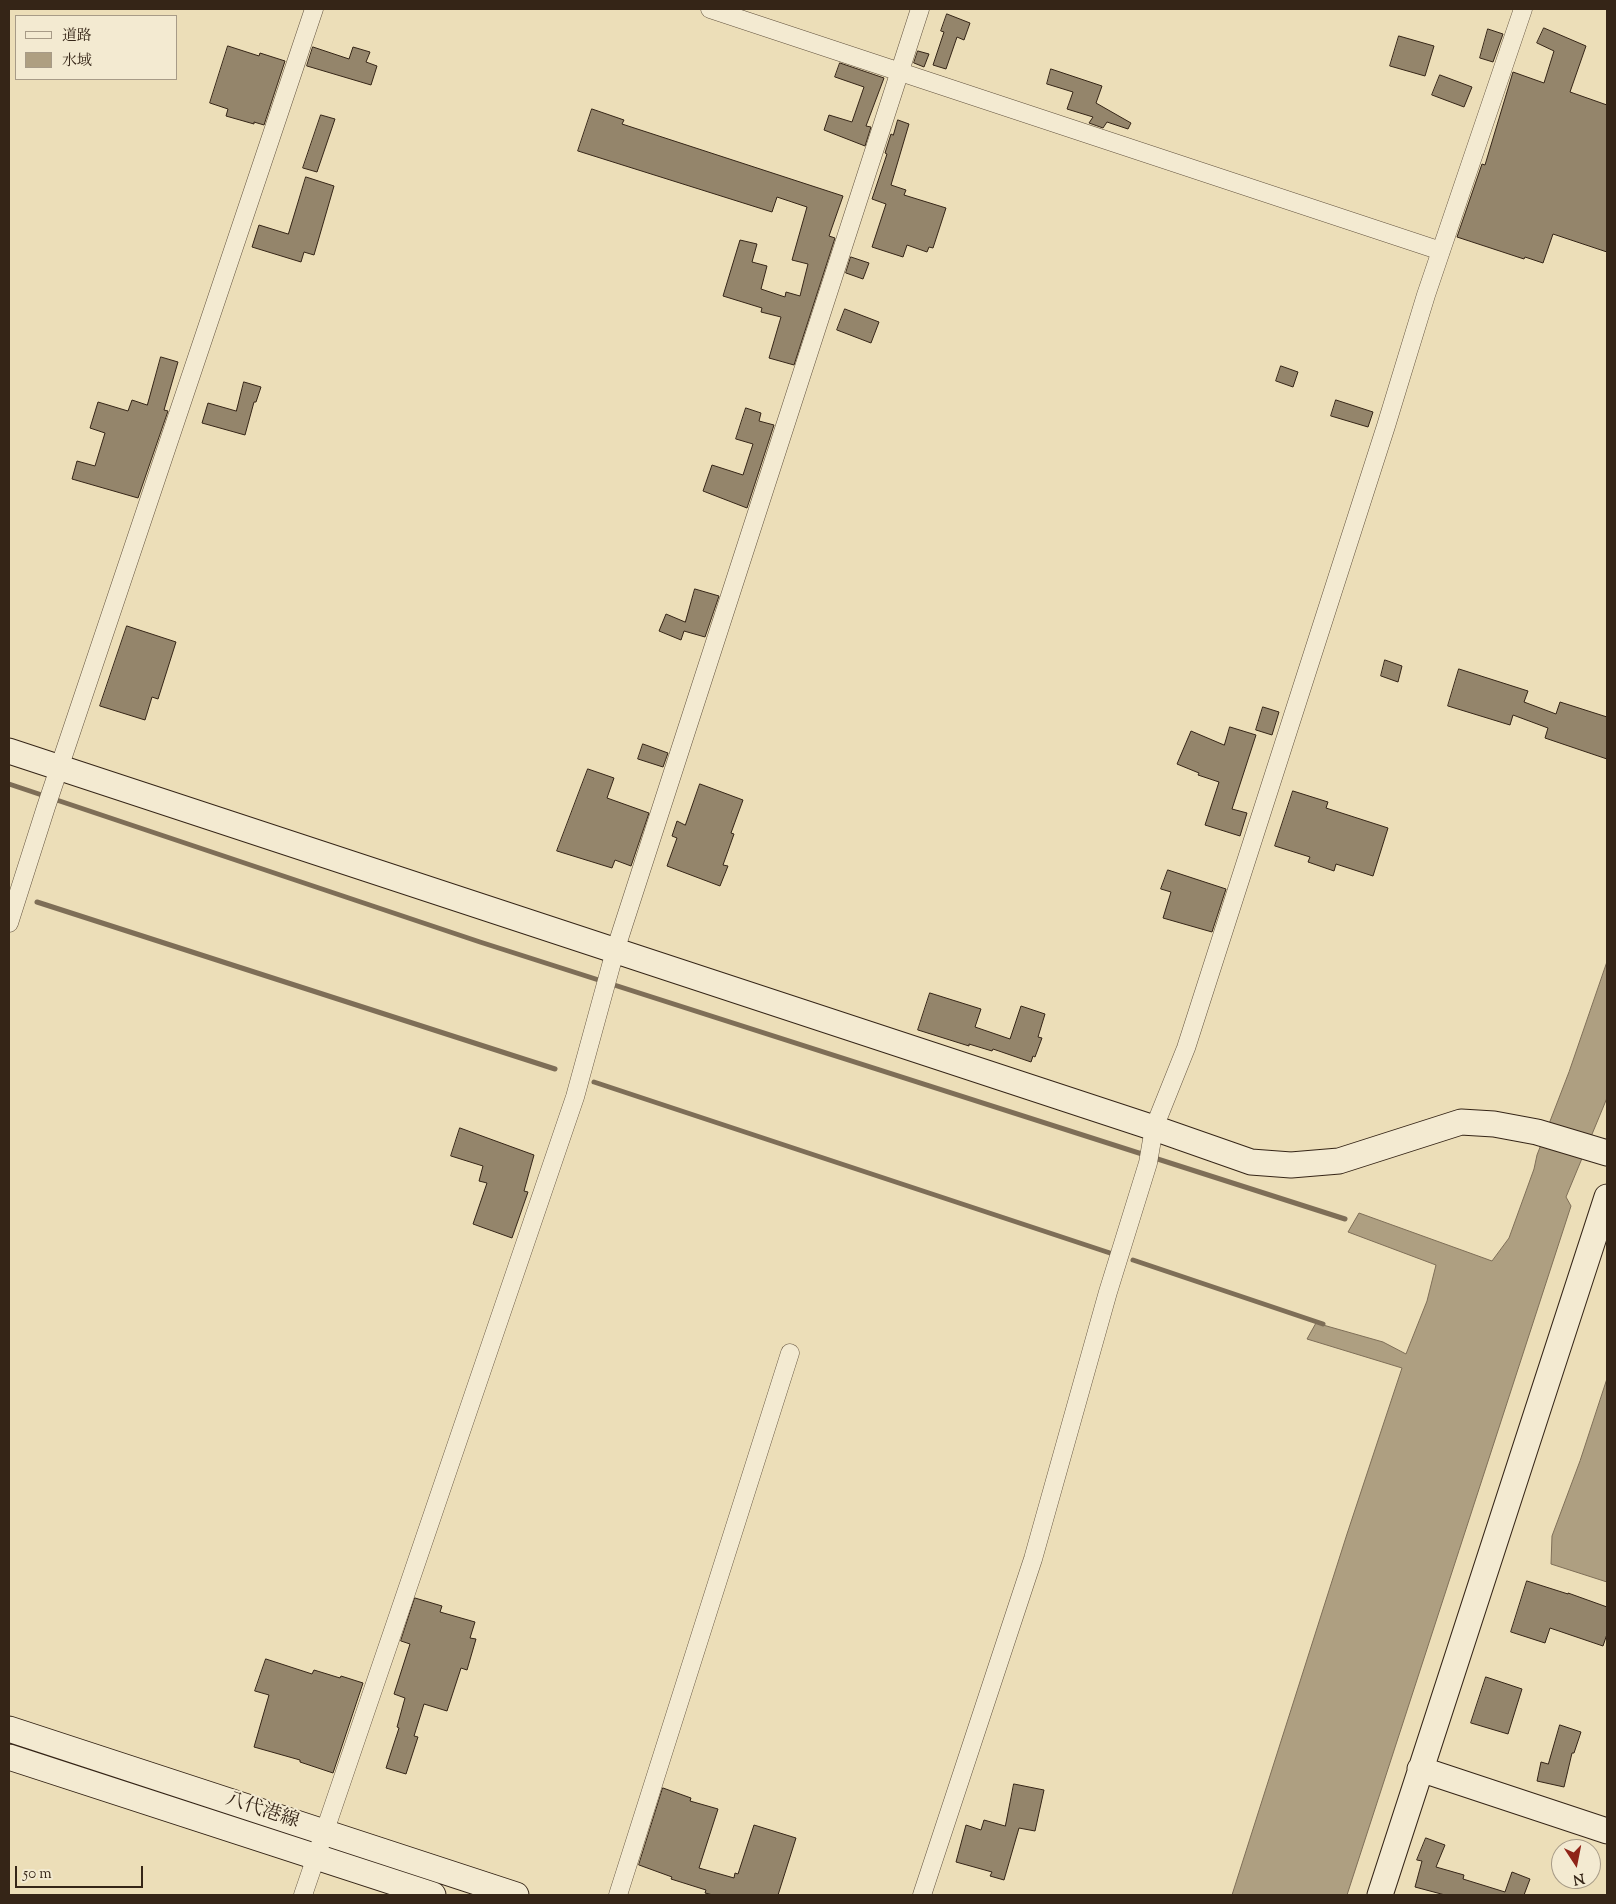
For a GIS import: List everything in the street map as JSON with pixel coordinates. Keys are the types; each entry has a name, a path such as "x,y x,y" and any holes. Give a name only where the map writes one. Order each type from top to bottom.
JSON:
{"street":[{"path":"9,923 46,807 314,9"},
{"path":"710,9 1441,252"},
{"path":"303,1895 575,1097 614,951 920,9"},
{"path":"922,1895 1033,1559 1108,1292 1148,1163 1154,1128 1186,1048 1441,252 1523,9"},
{"path":"9,751 58,772 614,951 1154,1128 1251,1162 1291,1165 1339,1160 1461,1122 1494,1124 1537,1132 1598,1150"},
{"path":"1380,1895 1607,1197"},
{"path":"618,1895 790,1353"},
{"name":"八代港線","path":"9,1729 516,1895"},
{"name":"八代港線","path":"9,1757 433,1895"},
{"path":"1420,1769 1607,1831"}],"water":[{"path":"1607,962 1607,1098 1566,1197 1571,1206 1347,1895 1232,1895 1402,1368 1307,1339 1316,1323 1383,1342 1406,1354 1427,1301 1436,1265 1348,1232 1359,1213 1492,1261 1509,1238"},
{"path":"1607,1379 1607,1582 1551,1564 1552,1536 1580,1461"}],"building":[{"path":"947,14 970,23 964,40 957,37 946,69 933,65 944,32 941,31"},
{"path":"1544,28 1586,46 1570,92 1607,105 1607,252 1553,234 1543,263 1525,257 1524,259 1457,237 1482,164 1485,165 1513,72 1544,83 1554,51 1537,43"},
{"path":"1488,29 1503,34 1493,62 1480,58"},
{"path":"1399,36 1434,46 1425,76 1390,66"},
{"path":"228,46 259,56 260,53 285,61 264,125 226,116 228,109 210,103"},
{"path":"313,47 349,59 353,47 370,52 366,62 377,66 371,85 307,66"},
{"path":"918,51 929,54 924,67 914,63"},
{"path":"840,63 884,78 866,126 871,127 865,146 824,130 829,115 852,122 864,87 835,77"},
{"path":"1051,69 1102,86 1096,103 1131,123 1128,129 1107,122 1103,128 1089,123 1093,117 1067,109 1073,92 1047,84"},
{"path":"1440,75 1472,87 1464,107 1432,95"},
{"path":"592,109 624,120 622,124 843,196 829,236 835,238 794,365 769,358 781,317 761,312 762,308 723,296 740,240 757,244 752,262 767,266 761,289 785,297 786,292 800,296 808,264 792,260 807,207 777,197 772,212 578,151"},
{"path":"321,115 335,119 317,172 303,168"},
{"path":"898,120 909,124 891,185 906,190 904,195 946,208 933,248 929,247 927,252 907,245 903,257 872,247 886,204 872,199 887,154 885,153 891,134 893,135"},
{"path":"306,177 334,186 314,255 304,252 301,262 252,247 259,225 288,234"},
{"path":"851,257 869,263 863,279 846,273"},
{"path":"845,309 879,322 871,343 837,330"},
{"path":"161,357 178,362 164,410 168,411 138,498 72,479 77,461 95,466 105,433 90,428 98,402 128,411 132,400 147,405"},
{"path":"1281,366 1298,372 1293,387 1276,381"},
{"path":"244,382 261,387 256,402 254,402 245,435 202,423 208,403 236,411"},
{"path":"1336,400 1373,412 1368,427 1331,416"},
{"path":"746,408 761,413 759,421 774,425 747,508 703,491 712,465 743,475 753,444 736,439"},
{"path":"695,589 719,596 705,637 684,631 681,640 659,631 666,614 685,622"},
{"path":"127,626 176,642 158,699 152,697 145,720 100,706"},
{"path":"1385,660 1402,666 1398,682 1381,676"},
{"path":"1459,669 1528,691 1524,702 1556,714 1560,702 1607,717 1607,759 1545,738 1548,728 1513,715 1510,725 1448,706"},
{"path":"1263,707 1279,712 1272,735 1256,730"},
{"path":"1230,727 1256,735 1232,809 1247,813 1240,836 1205,825 1219,782 1198,775 1199,773 1177,764 1191,731 1224,745"},
{"path":"643,744 668,753 663,767 638,759"},
{"path":"588,769 614,778 607,798 649,813 631,866 615,860 612,868 557,851"},
{"path":"700,784 743,800 731,833 734,834 723,865 728,866 720,886 667,866 677,838 672,836 677,821 685,825"},
{"path":"1293,791 1328,802 1326,808 1388,828 1373,876 1336,864 1334,871 1308,862 1310,857 1275,846"},
{"path":"1168,870 1226,889 1212,932 1163,918 1171,892 1161,889"},
{"path":"930,993 981,1009 975,1027 1010,1039 1021,1006 1045,1014 1038,1037 1042,1038 1035,1057 1033,1056 1031,1062 993,1049 992,1051 969,1044 969,1046 918,1030"},
{"path":"460,1128 534,1155 524,1191 528,1192 512,1238 473,1224 487,1183 479,1181 483,1166 451,1156"},
{"path":"1527,1581 1607,1607 1607,1634 1603,1646 1550,1628 1545,1643 1511,1632"},
{"path":"415,1598 442,1606 440,1612 475,1622 470,1638 476,1639 467,1670 461,1668 447,1711 424,1704 414,1736 418,1737 406,1774 386,1768 399,1728 397,1727 405,1698 394,1694 410,1644 401,1641"},
{"path":"266,1659 312,1674 314,1670 363,1683 333,1773 300,1762 300,1760 254,1747 269,1695 255,1691"},
{"path":"1486,1677 1522,1689 1508,1734 1471,1723"},
{"path":"1560,1725 1581,1732 1574,1753 1572,1753 1564,1787 1537,1781 1541,1762 1548,1764"},
{"path":"1014,1784 1044,1790 1035,1831 1019,1828 1004,1880 990,1876 992,1872 956,1862 966,1825 981,1830 984,1820 1005,1826"},
{"path":"663,1788 691,1798 690,1801 718,1809 699,1868 734,1878 735,1873 738,1874 754,1825 796,1838 778,1895 713,1895 705,1893 706,1890 671,1879 672,1877 639,1865"},
{"path":"1426,1838 1445,1845 1436,1867 1464,1875 1463,1879 1505,1892 1512,1872 1530,1879 1524,1895 1445,1895 1415,1887 1422,1861 1417,1860"}],"waterway":[{"path":"9,784 480,942 1345,1219"},
{"path":"37,902 555,1069"},
{"path":"594,1082 1110,1253"},
{"path":"1133,1260 1323,1324"}]}
